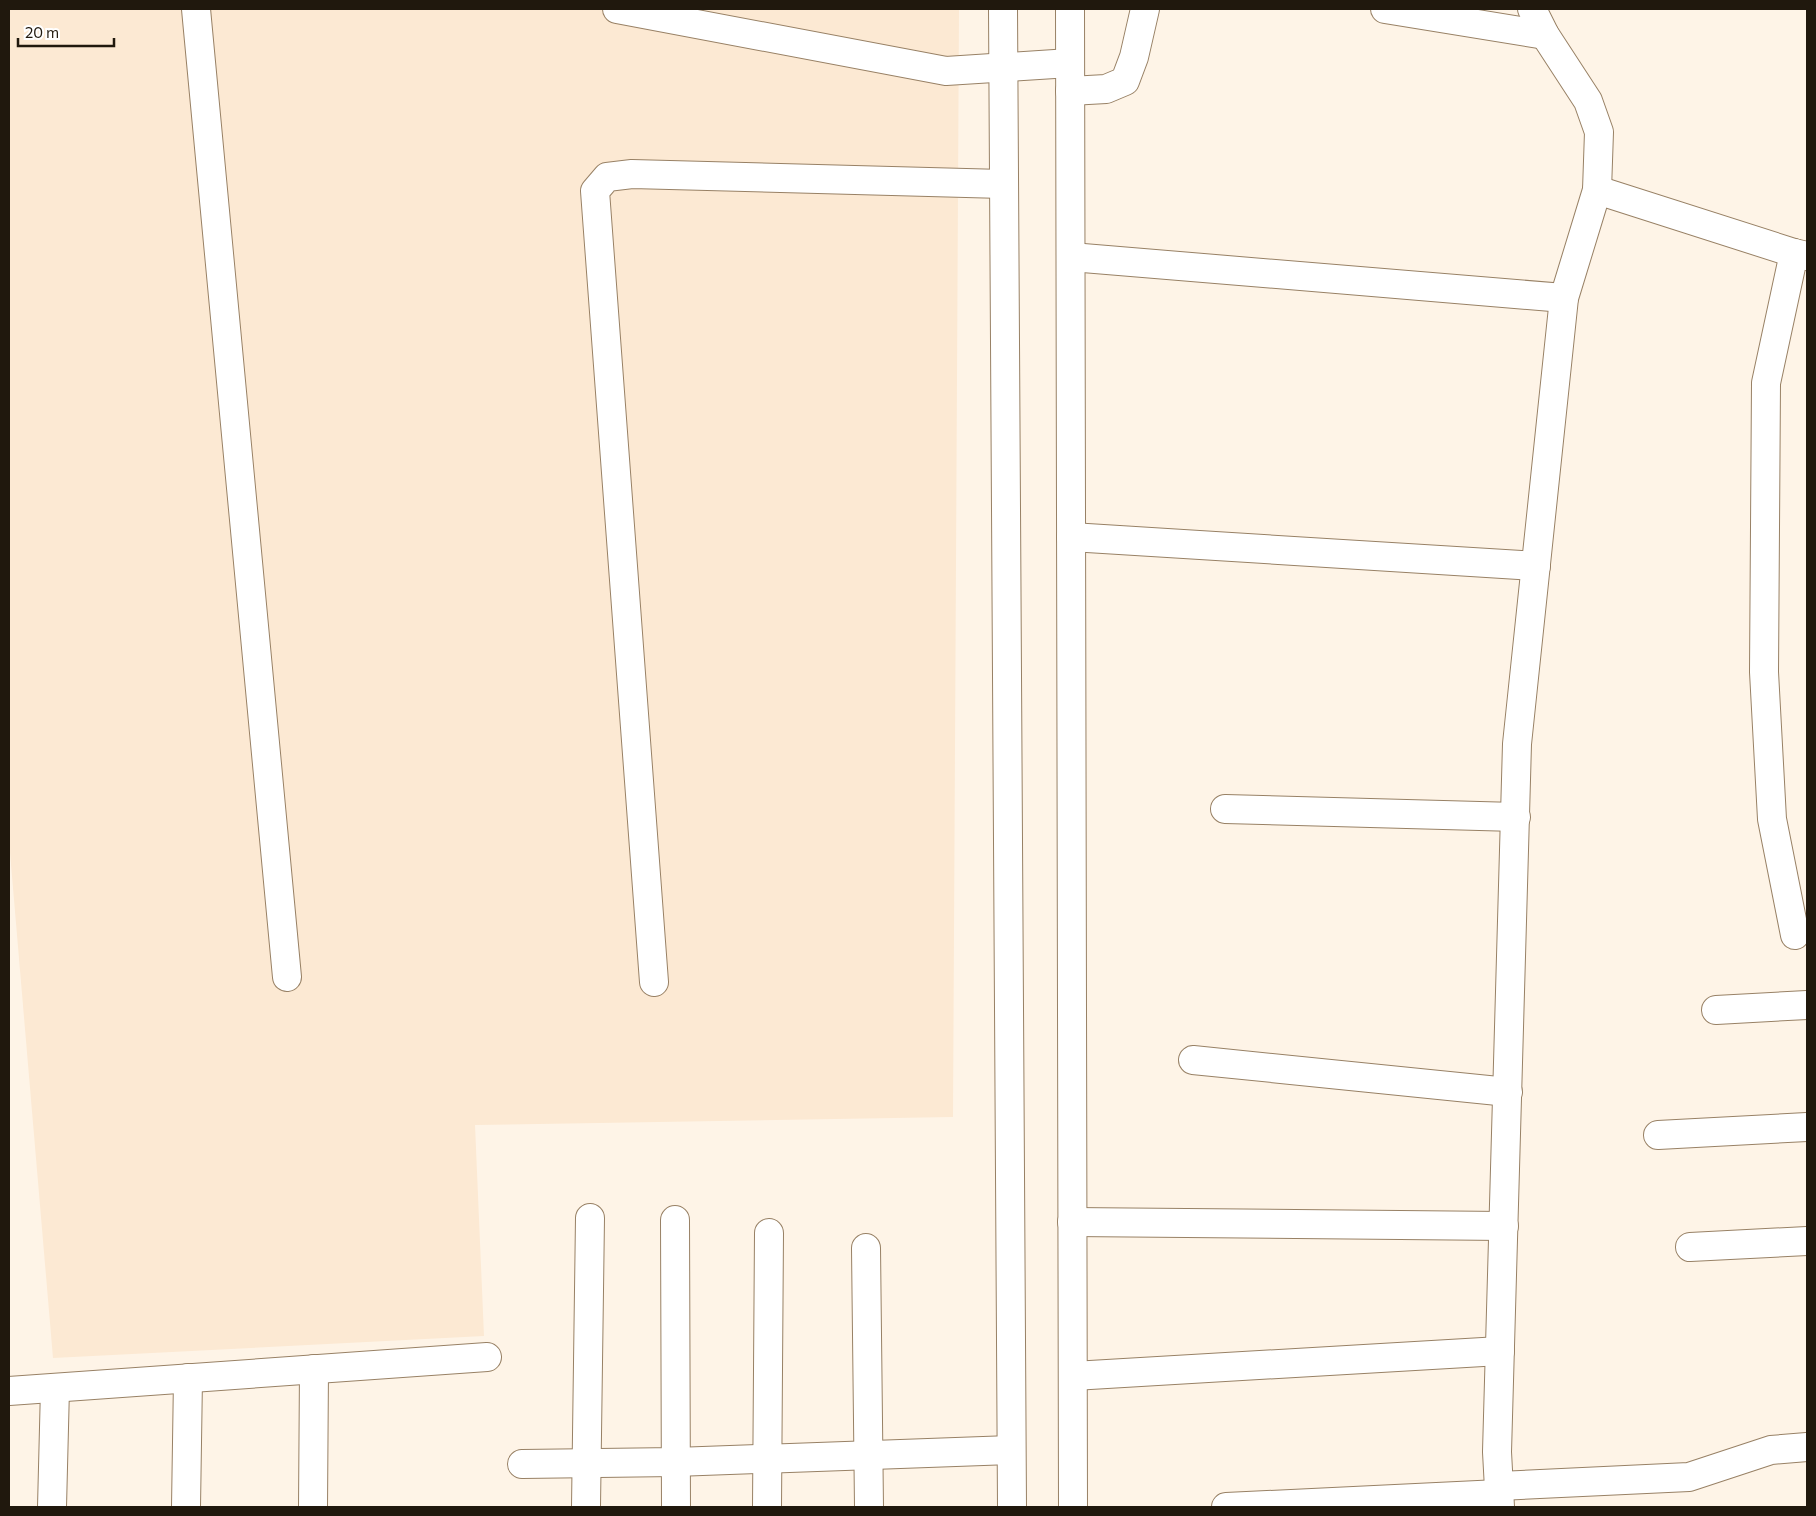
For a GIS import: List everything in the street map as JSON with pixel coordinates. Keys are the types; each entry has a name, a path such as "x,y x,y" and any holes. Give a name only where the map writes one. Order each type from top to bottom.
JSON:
{"street":[{"path":"196,9 287,977"},
{"path":"617,9 946,71 1070,63"},
{"path":"1003,9 1012,1507"},
{"path":"1070,9 1073,1507"},
{"path":"1070,91 1106,89 1125,81 1134,57 1145,9"},
{"path":"1385,9 1545,35"},
{"path":"1500,1496 1497,1452 1517,744 1564,298 1597,190 1599,132 1588,101 1545,35 1532,9"},
{"path":"654,982 595,191 607,177 632,174 1003,184"},
{"path":"1597,190 1801,255 1766,383 1764,672 1772,819 1795,935"},
{"path":"1071,257 1564,298"},
{"path":"1071,537 1536,566"},
{"path":"1225,809 1516,817"},
{"path":"1716,1010 1807,1005"},
{"path":"1193,1060 1508,1092"},
{"path":"1658,1135 1807,1127"},
{"path":"586,1507 590,1218"},
{"path":"675,1220 676,1507"},
{"path":"1072,1222 1504,1226"},
{"path":"767,1507 768,1233"},
{"path":"1690,1247 1807,1241"},
{"path":"866,1248 869,1507"},
{"path":"1072,1376 1500,1351"},
{"path":"9,1391 488,1357"},
{"path":"313,1507 314,1369"},
{"path":"186,1507 188,1378"},
{"path":"52,1507 56,1388"},
{"path":"1226,1507 1500,1496 1689,1477 1771,1450 1807,1447"},
{"path":"522,1464 675,1462 1011,1450"}],"shaded area":[{"path":"9,9 959,9 953,1117 475,1125 484,1336 53,1358 9,841"}]}
